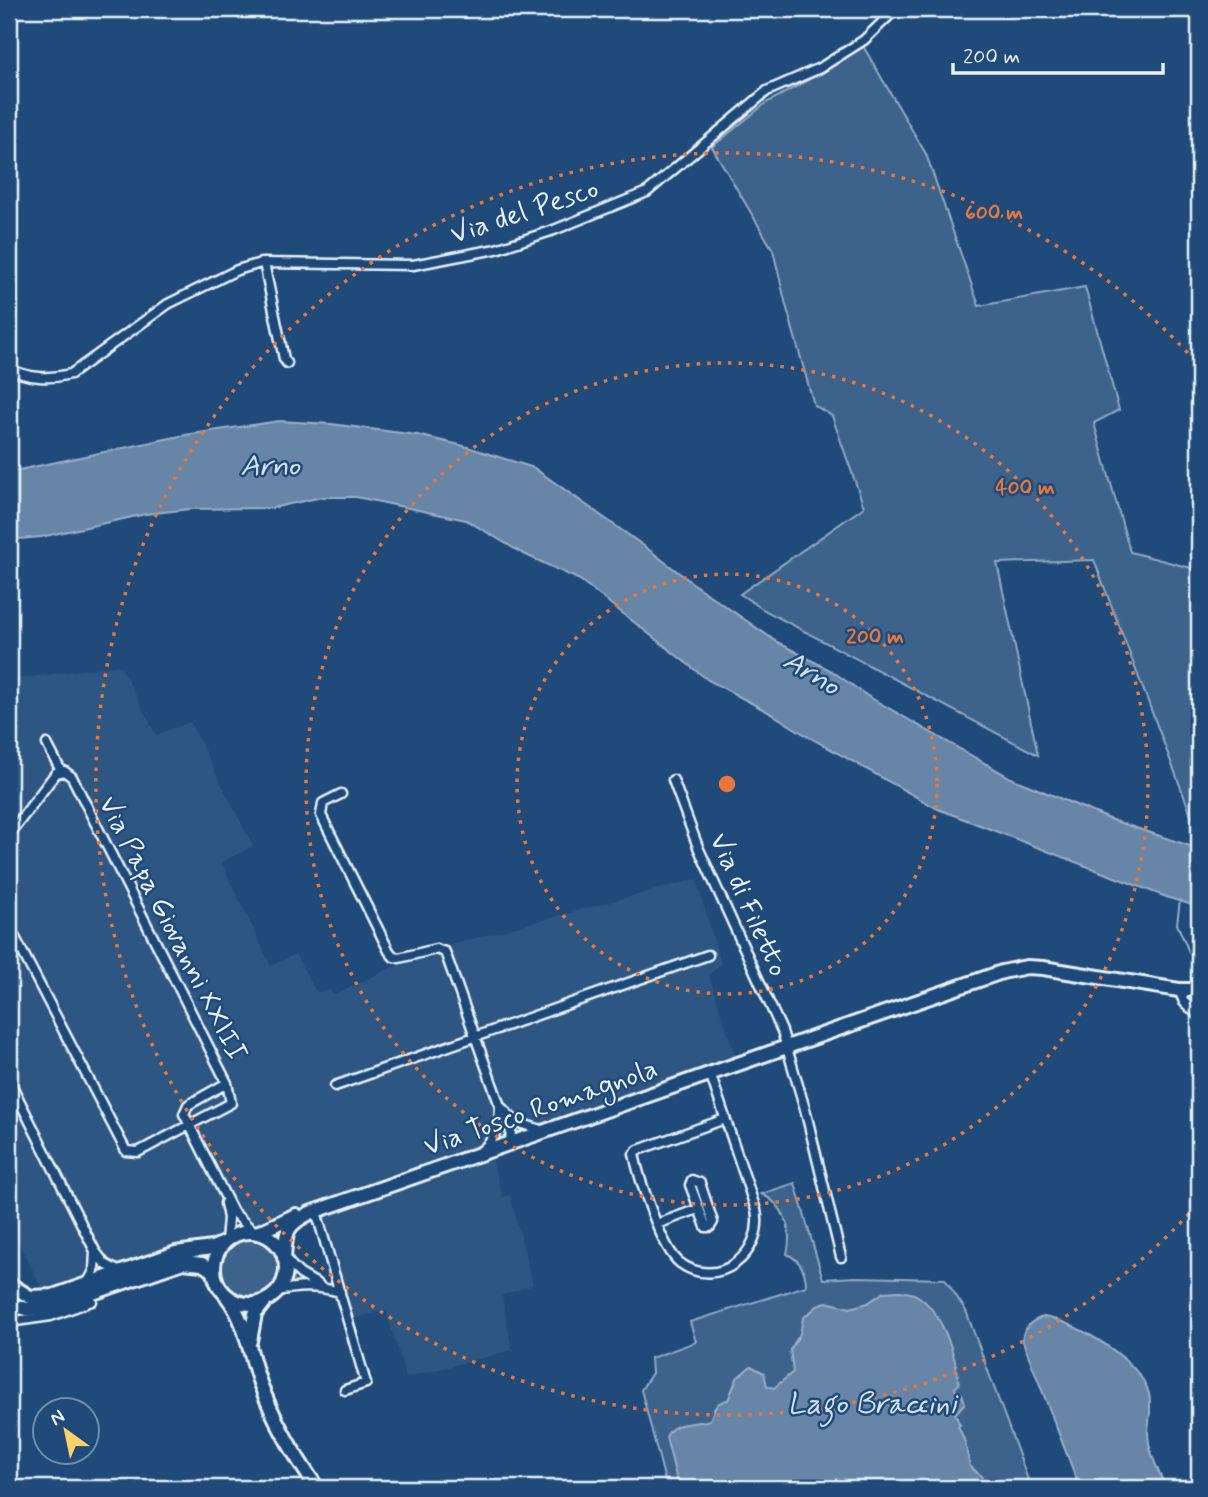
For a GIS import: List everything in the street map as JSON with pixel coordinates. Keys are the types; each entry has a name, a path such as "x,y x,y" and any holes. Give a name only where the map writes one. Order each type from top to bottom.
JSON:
{"main road":[{"name":"Via Tosco Romagnola","path":"284,1258 287,1231 295,1221 510,1142 1016,968 1043,968 1179,990 1199,990"},
{"name":"Via Tosco Romagnola","path":"256,1233 296,1215 314,1215"},
{"path":"9,1284 19,1292 36,1298 53,1296 176,1254 212,1248 242,1233 256,1233 273,1240 284,1258 285,1276 255,1314 249,1345"},
{"path":"225,1242 216,1256 216,1282 239,1314 271,1412 317,1488"},
{"path":"9,1304 31,1310 49,1308 183,1262 197,1262 214,1270"},
{"path":"226,1295 237,1302 248,1304 271,1296"}],"street":[{"name":"Via del Pesco","path":"9,368 32,377 71,374 168,304 237,270 264,263 413,265 496,249 554,230 647,191 767,91 820,68 864,40 896,9"},
{"path":"264,263 287,363"},
{"name":"Via Papa Giovanni XXIII","path":"47,744 61,771 72,777 228,1083"},
{"path":"9,835 49,780 61,771"},
{"name":"Via di Filetto","path":"673,780 698,847 777,1020 814,1148 841,1256"},
{"path":"341,794 323,803 321,815 390,953 400,958 436,949 446,953 500,1106 511,1126 510,1142"},
{"path":"9,926 126,1151 138,1152 188,1125 231,1103 228,1083 188,1105 184,1113 188,1125 223,1194 239,1220 256,1233"},
{"path":"335,1086 708,955"},
{"path":"1179,990 1186,1005 1199,1016"},
{"path":"710,1073 757,1213 757,1231 749,1250 739,1261 723,1269 708,1271 683,1265 664,1243 634,1153 724,1119"},
{"path":"9,1080 95,1251 110,1268 122,1272"},
{"path":"476,1154 491,1142 498,1126 500,1106"},
{"path":"507,1115 527,1127 545,1130"},
{"path":"498,1126 510,1142"},
{"path":"694,1180 700,1183 712,1226 704,1225 698,1209 690,1185 694,1180"},
{"path":"223,1194 228,1218 225,1242"},
{"path":"657,1224 698,1209"},
{"path":"314,1215 366,1383 345,1390"},
{"path":"87,1285 94,1271 95,1251"},
{"path":"284,1258 300,1274 325,1288"},
{"path":"271,1296 296,1287 325,1288 340,1292"},
{"path":"9,1322 51,1316 92,1301"}],"shaded area":[{"path":"863,46 926,154 979,306 1085,287 1119,410 1094,423 1130,552 1199,570 1199,820 1192,817 1094,560 997,563 1038,755 764,610 740,594 864,507 832,416 814,405 773,250 712,147 766,103"},
{"path":"120,665 156,735 190,722 253,846 221,862 271,966 295,954 316,992 330,990 334,995 397,965 446,946 696,879 721,964 709,975 739,1067 491,1156 503,1197 510,1195 533,1285 502,1295 512,1350 406,1378 386,1310 352,1319 318,1202 261,1226 248,1223 229,1209 224,1233 214,1242 45,1295 9,1224 9,680"},
{"name":"Lago Braccini","path":"795,1183 823,1279 945,1279 966,1311 1031,1488 667,1488 641,1390 652,1373 651,1358 696,1342 690,1322 806,1286 801,1267 787,1254 789,1236 785,1219 776,1204 761,1194"},
{"path":"250,1238 271,1247 280,1268 271,1289 250,1298 229,1289 220,1268 229,1247"}],"water":[{"name":"Arno","path":"279,421 331,424 417,435 464,446 534,468 777,642 832,671 866,695 937,736 1011,778 1112,820 1199,849 1199,907 1169,898 938,809 708,680 580,580 522,553 466,520 356,497 322,497 272,508 190,509 146,514 41,537 9,540 9,472 185,435"},
{"name":"Lago Braccini","path":"900,1291 916,1295 925,1302 946,1335 959,1384 955,1388 962,1394 965,1403 955,1414 960,1425 958,1426 970,1466 981,1476 986,1488 679,1488 666,1437 669,1432 679,1425 710,1420 717,1405 728,1400 737,1378 751,1366 764,1373 767,1386 774,1388 793,1372 790,1350 800,1334 803,1318 820,1304 827,1302 850,1308 868,1303 884,1292"},
{"path":"1044,1317 1089,1334 1121,1356 1144,1381 1150,1399 1150,1446 1166,1488 1080,1488 1022,1339 1029,1325"}],"waterway":[{"path":"1180,900 1177,924 1199,975"}]}
